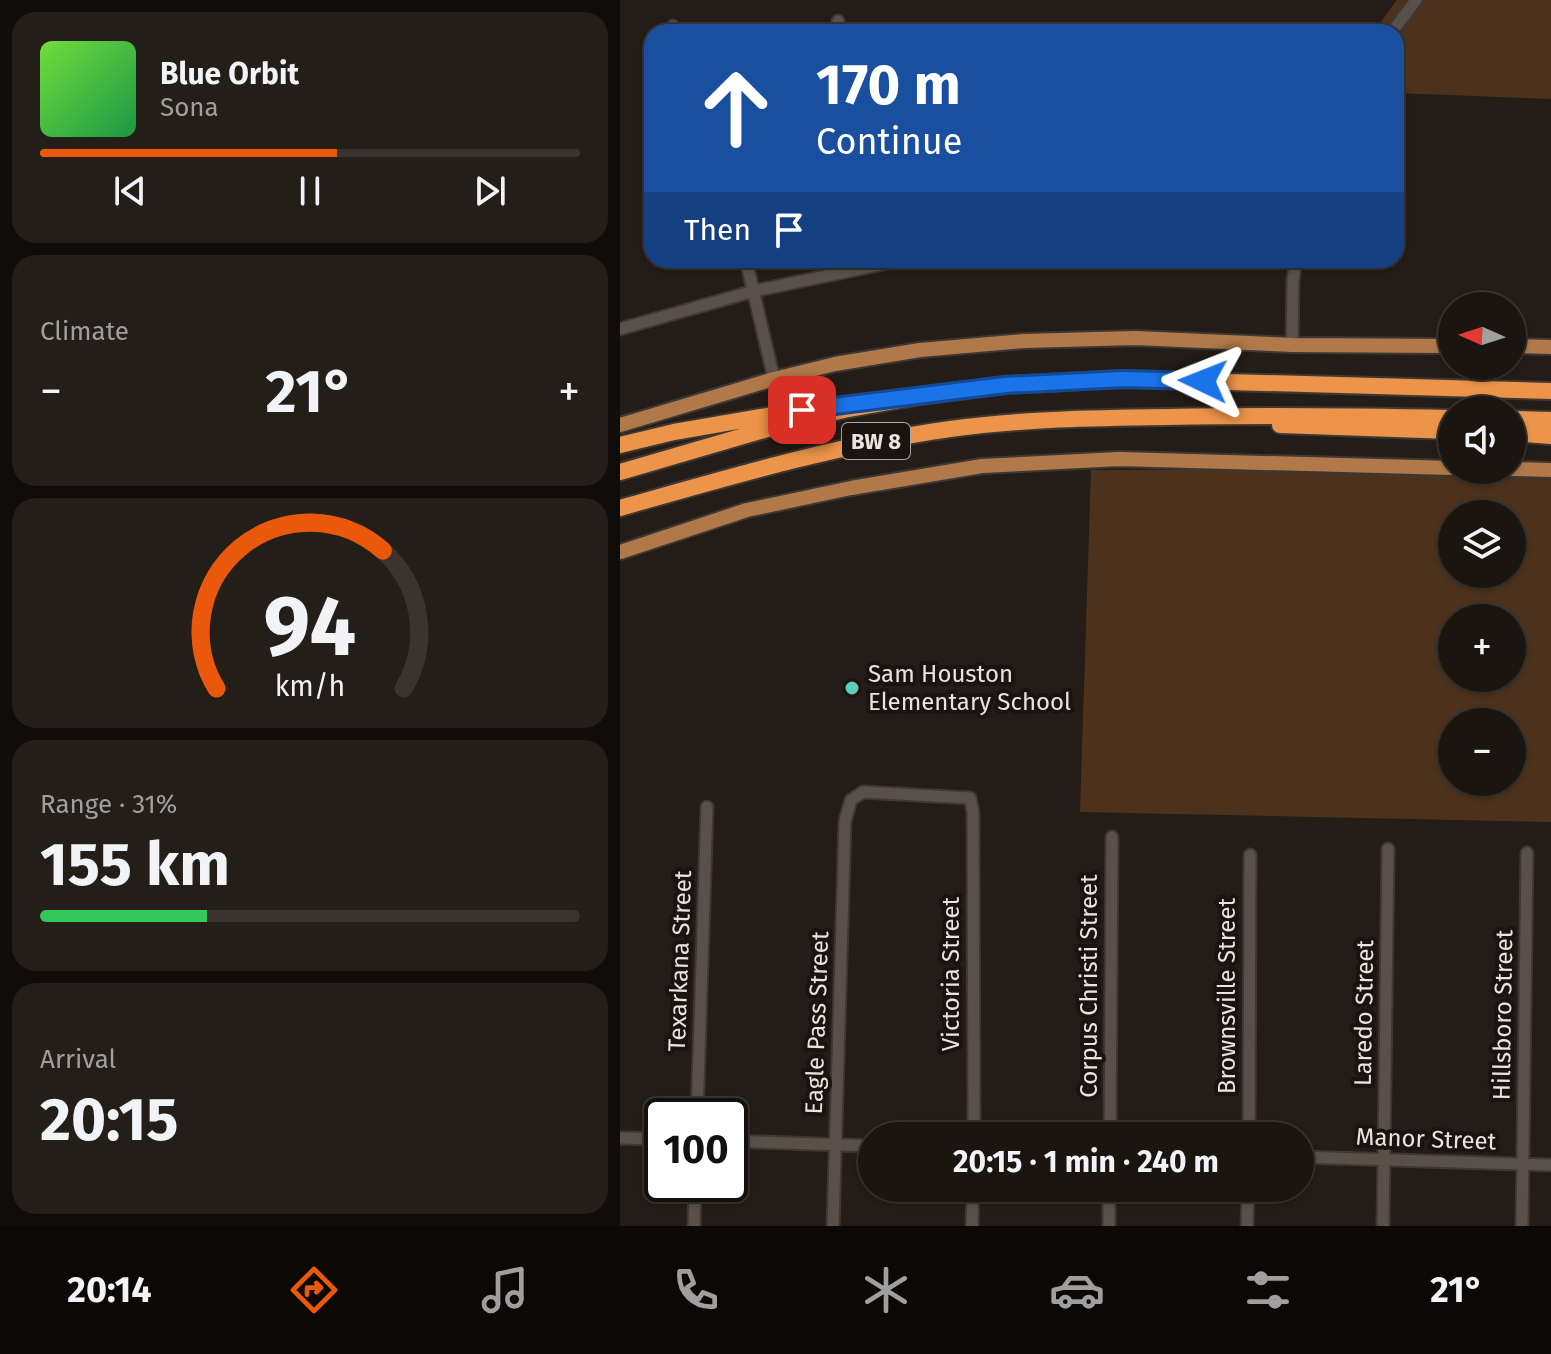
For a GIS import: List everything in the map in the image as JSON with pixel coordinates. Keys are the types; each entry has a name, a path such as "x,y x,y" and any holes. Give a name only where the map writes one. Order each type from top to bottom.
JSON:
{"highway":[{"name":"BW 8","path":"620,472 781,425 848,409 1005,385 1123,379 1551,391"},
{"path":"620,445 741,419 921,396"},
{"name":"BW 8","path":"620,510 772,465 859,445 1001,423 1295,415 1438,418"},
{"path":"1102,418 1438,430"},
{"path":"1526,419 1551,420"},
{"path":"1526,434 1551,436"}],"main road":[{"path":"620,425 774,379 835,364 920,350 1024,341 1135,338 1292,345 1438,346"},
{"path":"1526,346 1551,347"},
{"name":"BW 8","path":"620,552 747,510 851,488 982,466 1119,459 1438,468"},
{"path":"1526,469 1551,470"}],"street":[{"path":"1398,24 1416,0"},
{"path":"748,268 774,379"},
{"path":"620,327 754,291 864,268"},
{"path":"1292,345 1295,268"},
{"name":"Victoria Street","path":"845,821 851,800 863,792 970,798 973,812 974,1122"},
{"name":"Texarkana Street","path":"698,1098 707,807"},
{"name":"Eagle Pass Street","path":"833,1226 845,821"},
{"name":"Corpus Christi Street","path":"1110,1122 1112,837"},
{"name":"Laredo Street","path":"1383,1226 1388,849"},
{"name":"Hillsboro Street","path":"1522,1226 1527,853"},
{"name":"Brownsville Street","path":"1249,1122 1250,855"},
{"path":"620,1138 644,1139"},
{"path":"748,1142 858,1145"},
{"name":"Manor Street","path":"1314,1157 1551,1165"},
{"path":"694,1226 695,1202"},
{"path":"972,1226 973,1202"},
{"path":"1109,1202 1109,1226"},
{"path":"1247,1226 1248,1202"}],"shaded area":[{"path":"1397,0 1551,0 1551,99 1404,93 1404,24 1379,24"},
{"path":"1364,469 1438,472 1438,484 1526,484 1526,476 1551,477 1551,822 1080,812 1091,470"}],"place":[{"name":"Sam Houston Elementary School","path":"852,688"}],"route":[{"path":"802,410 1005,385 1123,379 1203,381"}]}
